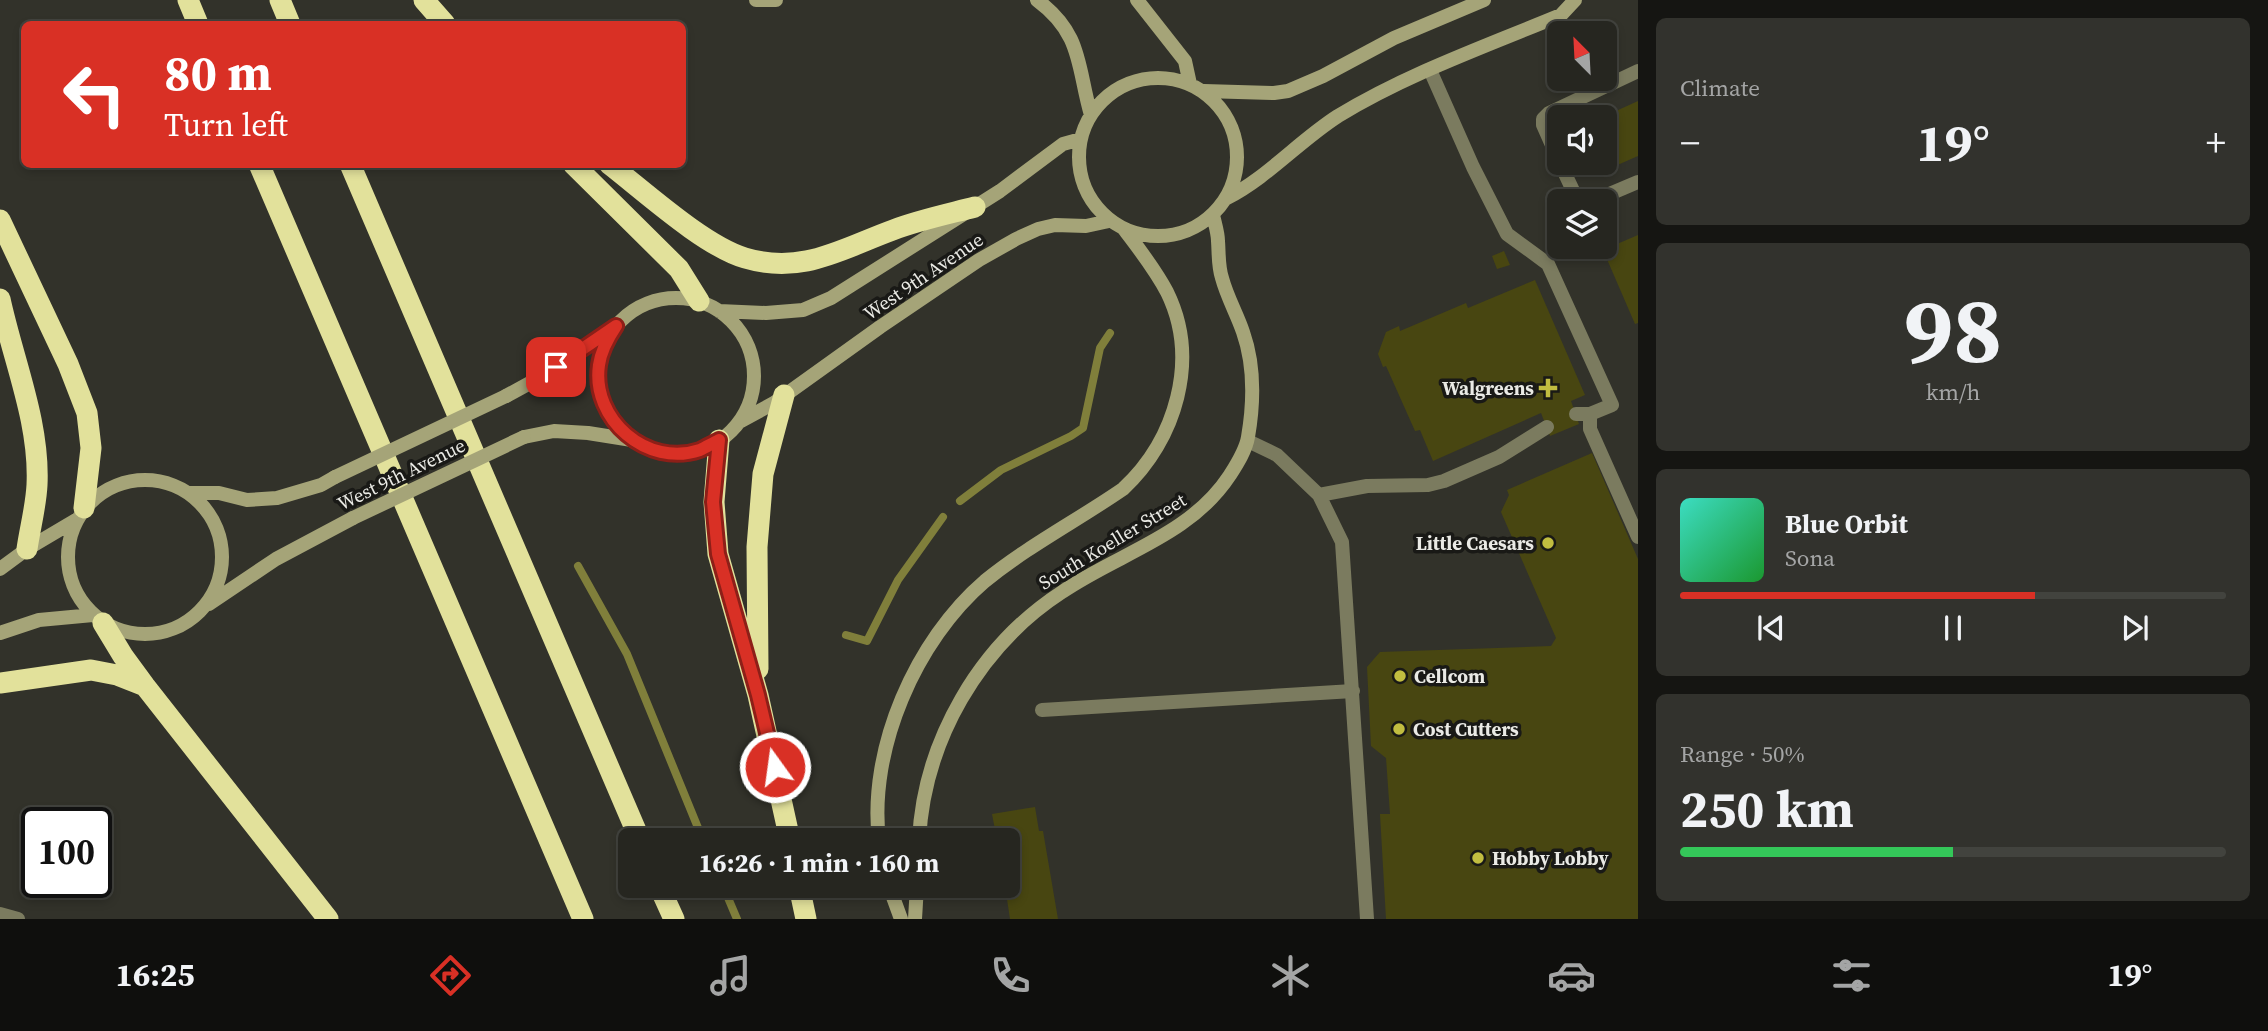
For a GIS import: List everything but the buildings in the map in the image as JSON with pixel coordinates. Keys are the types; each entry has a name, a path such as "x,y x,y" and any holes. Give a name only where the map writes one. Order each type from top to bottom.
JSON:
{"highway":[{"path":"188,0 197,21"},
{"path":"280,0 289,21"},
{"path":"424,0 442,21"},
{"path":"261,168 583,919"},
{"path":"352,168 635,828"},
{"path":"577,168 679,269 699,301"},
{"path":"614,168 713,243 744,258 781,264 806,263 896,229 975,207"},
{"path":"0,220 68,364 87,414 91,448 80,514"},
{"path":"0,299 26,399 35,448 37,487 27,549"},
{"path":"758,695 757,547 761,498 766,457 784,395"},
{"path":"719,440 713,502 718,554 758,695 787,828"},
{"path":"98,619 145,686 328,919"},
{"path":"0,683 91,670 117,675 145,686"},
{"path":"664,898 674,919"},
{"path":"802,898 806,919"}],"main road":[{"path":"756,0 776,0"},
{"path":"1037,0 1058,18 1073,44 1082,68 1084,92 1091,115"},
{"path":"1137,0 1185,61 1190,84"},
{"path":"1204,91 1287,91 1323,76 1394,38 1484,0"},
{"path":"1227,198 1251,186 1293,149 1338,117 1430,70 1561,15 1575,0"},
{"path":"1163,78 1190,84 1204,91 1225,113 1237,141 1238,170 1227,198 1213,215 1193,229 1171,236 1147,236 1124,229 1109,221 1093,204 1083,184 1078,162 1080,139 1091,115 1110,94 1135,81 1163,78"},
{"name":"West 9th Avenue","path":"719,311 766,313 803,310 831,298 975,207 1063,144 1080,139"},
{"name":"South Koeller Street","path":"920,828 933,757 962,698 997,649 1024,621 1062,592 1178,528 1199,512 1222,488 1236,466 1248,440 1252,371 1243,331 1221,275 1213,215"},
{"name":"West 9th Avenue","path":"738,423 784,395 979,260 1016,239 1055,225 1086,226 1109,221"},
{"name":"South Koeller Street","path":"879,828 879,791 895,714 928,650 946,622 966,598 987,580 1123,489 1153,455 1169,427 1179,392 1182,366 1180,330 1168,294 1153,267 1124,229"},
{"path":"676,298 699,301 719,311 738,328 750,350 754,375 750,401 738,423 719,440 699,450 676,454 653,450 632,440 616,426 598,387 598,365 604,344 616,326 633,311 653,301 676,298"},
{"name":"West 9th Avenue","path":"189,493 219,493 247,500 277,498 321,485 540,378 616,326"},
{"name":"West 9th Avenue","path":"204,607 276,559 353,518 524,437 554,431 632,440"},
{"path":"0,569 80,514 110,487 142,479 166,482 189,493 205,507 216,525 222,546 222,568 216,588 204,607 183,624 157,634 129,633 98,619 77,595 68,570 68,545 80,514"},
{"path":"0,633 39,620 98,619"},
{"path":"893,898 901,919"},
{"path":"915,919 916,898"}],"lane":[{"path":"1430,70 1473,167 1507,234 1548,264 1612,405 1583,414 1638,537"},
{"path":"1566,105 1638,71"},
{"path":"1547,115 1543,119 1547,134"},
{"path":"1617,191 1638,182"},
{"path":"1319,495 1367,486 1428,485 1459,476 1499,457 1547,427"},
{"path":"1248,440 1277,455 1319,495 1342,542 1367,919"},
{"path":"1042,710 1353,691"},
{"path":"0,914 18,919"}],"waterway":[{"path":"960,501 1001,470 1083,428 1100,348 1110,333"},
{"path":"846,635 867,641 898,580 943,517"},
{"path":"578,566 627,654 698,828"},
{"path":"728,898 737,919"}],"place":[{"name":"Walgreens","path":"1548,388"},
{"name":"Little Caesars","path":"1548,543"},
{"name":"Cellcom","path":"1400,676"},
{"name":"Cost Cutters","path":"1399,729"},
{"name":"Hobby Lobby","path":"1478,858"}],"route":[{"path":"556,367 616,326 604,344 598,365 598,387 616,426 632,440 653,450 676,454 699,450 719,440 713,502 718,554 758,695 775,767"}]}
